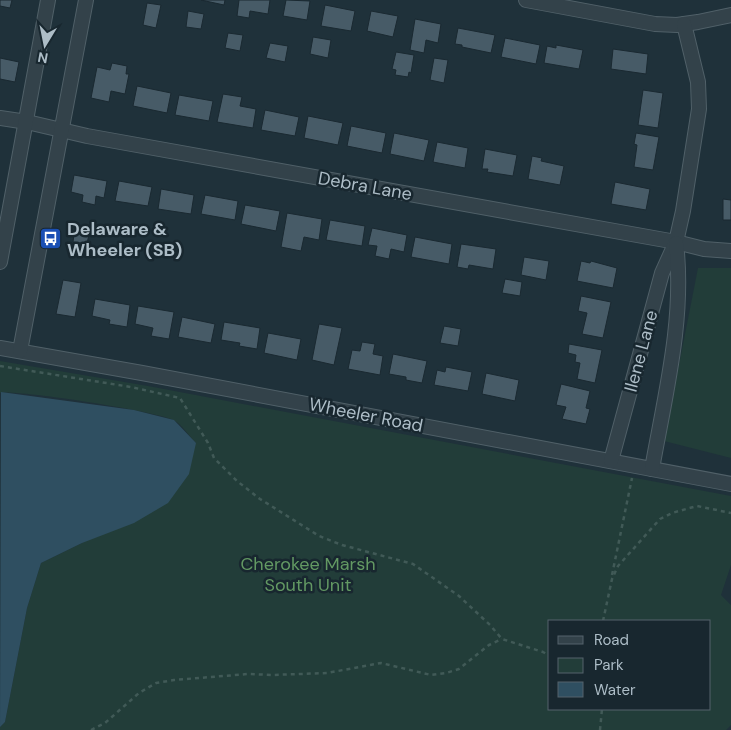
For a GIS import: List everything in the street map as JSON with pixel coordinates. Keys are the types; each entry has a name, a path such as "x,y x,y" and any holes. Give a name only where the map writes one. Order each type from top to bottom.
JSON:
{"street":[{"path":"0,262 48,0"},
{"path":"20,351 86,0"},
{"path":"526,0 655,24 684,24 731,15"},
{"name":"Ilene Lane","path":"611,461 662,272 676,242 683,211 699,109 698,82 684,24"},
{"name":"Debra Lane","path":"0,118 27,122 87,136 676,242 704,249 731,251"},
{"name":"Ilene Lane","path":"652,469 676,324 679,282 676,242"},
{"name":"Wheeler Road","path":"0,348 731,484"}],"path":[{"path":"0,366 180,398 208,443 214,458 237,481 260,499 319,536 342,545 413,564 464,601 502,638 548,655"},
{"path":"603,620 632,478"},
{"path":"612,579 618,566 660,519 672,513 697,506 731,513"},
{"path":"91,730 105,723 139,693 156,683 248,674 327,673 382,663 394,664 431,674 446,673 459,669 489,645 502,638"},
{"path":"600,730 602,710"}],"green space":[{"path":"698,268 731,268 731,458 664,441"},
{"name":"Cherokee Marsh South Unit","path":"0,361 148,386 731,496 731,565 721,595 731,605 731,725 726,730 0,730 0,727 5,722 27,608 41,563 82,543 196,443 178,423 165,417 118,407 32,394 0,393"}],"water":[{"path":"1,392 134,410 174,420 196,443 189,474 168,503 134,523 82,543 41,563 27,608 5,722 0,727"}],"building":[{"path":"0,0 12,0 10,8 0,6"},
{"path":"201,0 225,0 224,5"},
{"path":"239,0 270,0 268,14 250,11 249,18 237,16"},
{"path":"286,0 310,1 307,20 283,16"},
{"path":"147,3 161,5 156,28 143,25"},
{"path":"325,5 355,11 351,31 321,26"},
{"path":"188,11 204,14 201,29 186,27"},
{"path":"371,11 398,16 393,37 367,31"},
{"path":"415,19 441,24 438,43 426,40 424,53 410,50"},
{"path":"458,28 495,35 491,53 455,44"},
{"path":"228,33 243,35 240,51 225,48"},
{"path":"313,37 331,40 328,58 310,54"},
{"path":"505,38 540,45 536,64 501,57"},
{"path":"270,43 288,46 285,62 266,58"},
{"path":"556,45 583,50 579,69 544,63 547,46 556,48"},
{"path":"613,49 648,54 646,74 611,69"},
{"path":"396,52 414,55 411,73 409,72 408,77 395,75 396,70 392,69"},
{"path":"0,58 19,62 15,82 0,79"},
{"path":"434,58 448,60 444,83 430,80"},
{"path":"112,63 127,66 126,74 129,74 125,94 111,91 109,102 91,98 97,67 110,70"},
{"path":"137,86 171,93 167,113 133,106"},
{"path":"643,90 663,93 658,128 638,125"},
{"path":"223,94 242,97 240,106 256,109 253,128 217,122"},
{"path":"179,95 213,101 209,121 175,115"},
{"path":"265,110 299,117 295,136 261,130"},
{"path":"308,116 343,123 338,145 304,138"},
{"path":"351,126 386,133 382,153 347,146"},
{"path":"394,133 429,140 424,161 390,154"},
{"path":"636,133 659,137 653,170 634,167 637,145 634,144"},
{"path":"437,142 468,148 465,168 433,162"},
{"path":"485,149 517,155 513,176 487,172 488,169 482,169"},
{"path":"532,156 542,158 541,161 564,166 560,185 528,179"},
{"path":"74,175 107,181 104,198 96,196 95,205 82,202 83,195 71,192"},
{"path":"119,181 152,187 148,206 115,201"},
{"path":"615,182 650,189 646,210 611,204"},
{"path":"161,189 194,195 191,214 158,209"},
{"path":"205,195 238,201 235,220 201,214"},
{"path":"723,199 731,200 731,220 723,220"},
{"path":"245,205 280,211 276,231 241,224"},
{"path":"287,213 322,219 319,240 304,237 301,251 281,247"},
{"path":"330,220 365,226 362,246 326,240"},
{"path":"75,226 90,229 87,244 73,242"},
{"path":"372,228 407,235 404,252 391,249 389,259 375,256 377,246 368,245"},
{"path":"415,237 452,244 449,264 411,257"},
{"path":"461,244 496,249 493,269 469,265 468,269 457,267"},
{"path":"524,257 549,261 546,280 521,275"},
{"path":"581,261 590,263 591,261 617,268 613,288 577,281"},
{"path":"505,279 522,282 520,296 502,293"},
{"path":"63,280 81,283 75,317 56,314"},
{"path":"581,296 611,302 603,338 582,334 587,313 578,311"},
{"path":"95,299 130,305 127,327 109,324 110,320 92,316"},
{"path":"138,306 174,312 169,339 151,336 153,328 135,324"},
{"path":"182,317 215,324 211,343 178,337"},
{"path":"224,322 260,328 257,349 239,346 240,343 221,340"},
{"path":"319,324 342,328 334,365 312,360"},
{"path":"444,326 461,329 458,346 440,343"},
{"path":"268,333 301,339 297,360 264,353"},
{"path":"362,342 375,344 373,354 383,356 380,375 348,369 352,350 360,351"},
{"path":"569,344 602,350 595,383 577,379 580,363 575,362 576,355 568,353"},
{"path":"393,354 427,361 422,383 406,380 406,377 389,374"},
{"path":"446,367 472,372 468,391 434,385 437,370 445,372"},
{"path":"486,373 519,380 515,401 482,394"},
{"path":"561,384 590,391 586,408 590,409 586,424 562,419 566,407 556,405"}],"place":[{"name":"Delaware & Wheeler (SB)","path":"51,239"}]}
